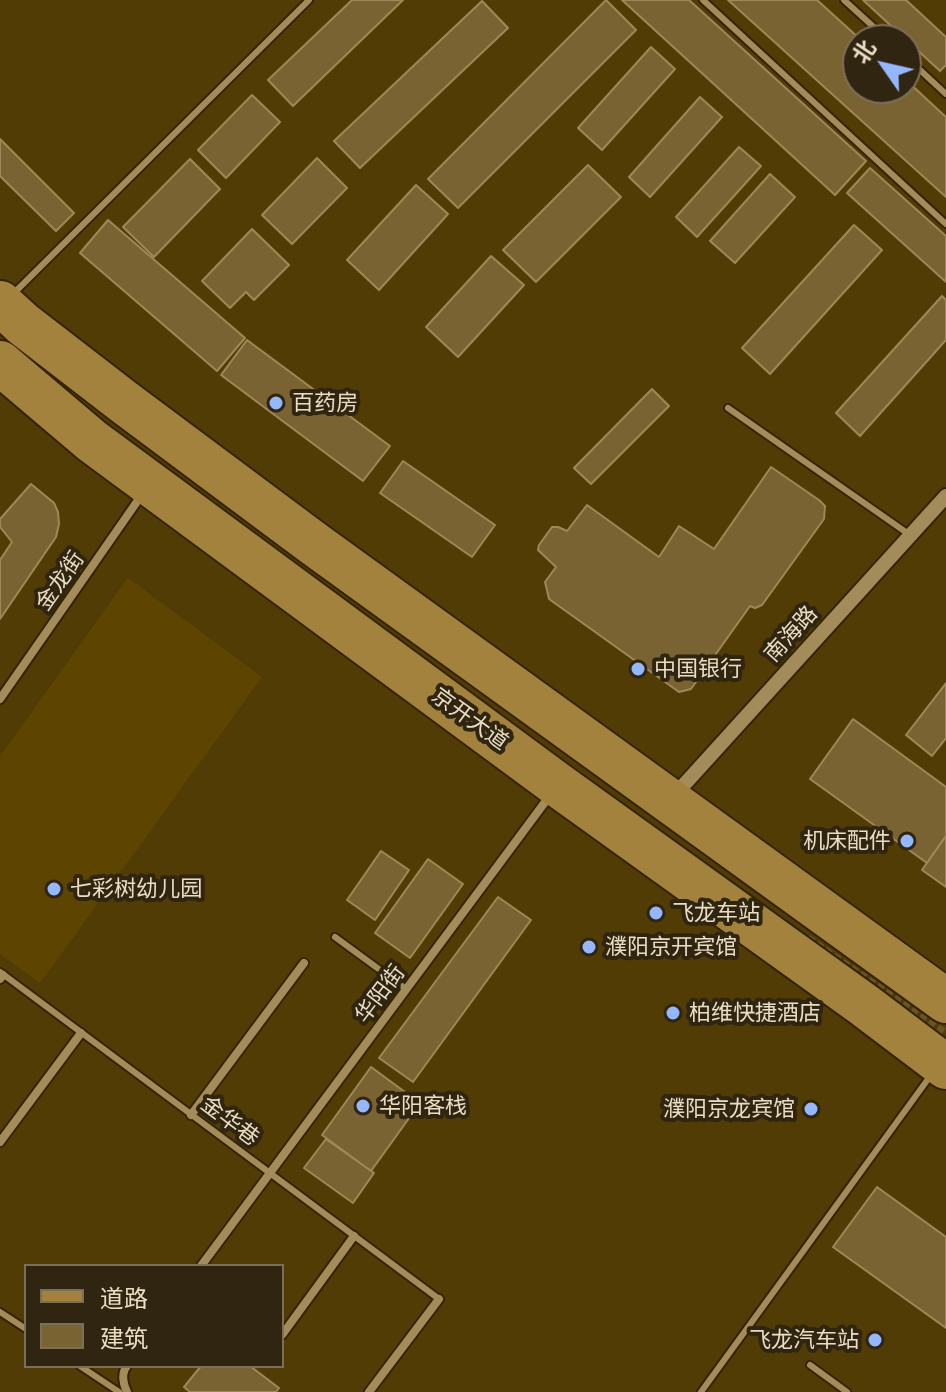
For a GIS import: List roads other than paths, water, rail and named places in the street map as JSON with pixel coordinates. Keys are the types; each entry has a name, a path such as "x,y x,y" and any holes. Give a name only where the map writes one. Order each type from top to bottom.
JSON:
{"main road":[{"name":"京开大道","path":"1,304 23,324 262,505 864,1005 943,1065"},
{"name":"京开大道","path":"0,363 92,441 150,483 573,764 669,801 946,1001"}],"street":[{"name":"金龙街","path":"0,699 150,483"},
{"name":"南海路","path":"669,801 946,496"},
{"name":"华阳街","path":"202,1264 573,764"},
{"path":"191,1115 304,963"},
{"path":"0,1142 81,1033"},
{"path":"284,1332 354,1236"},
{"path":"369,1392 439,1299"},
{"path":"126,1368 123,1385 127,1392"}],"lane":[{"path":"1,304 309,0"},
{"path":"703,0 946,224"},
{"path":"844,0 870,24"},
{"path":"922,72 946,94"},
{"path":"728,408 910,535"},
{"path":"335,937 406,989"},
{"name":"金华巷","path":"1,975 439,1299"},
{"path":"701,1392 943,1065"},
{"path":"0,1312 24,1328"},
{"path":"810,1365 847,1392"},
{"path":"83,1368 119,1392"}],"tunnel":[{"path":"808,938 946,1033"}],"place":[{"name":"百药房","path":"276,403"},
{"name":"中国银行","path":"638,669"},
{"name":"机床配件","path":"907,841"},
{"name":"七彩树幼儿园","path":"54,889"},
{"name":"飞龙车站","path":"656,913"},
{"name":"濮阳京开宾馆","path":"589,947"},
{"name":"柏维快捷酒店","path":"673,1013"},
{"name":"华阳客栈","path":"363,1106"},
{"name":"濮阳京龙宾馆","path":"811,1109"},
{"name":"飞龙汽车站","path":"875,1340"}]}
